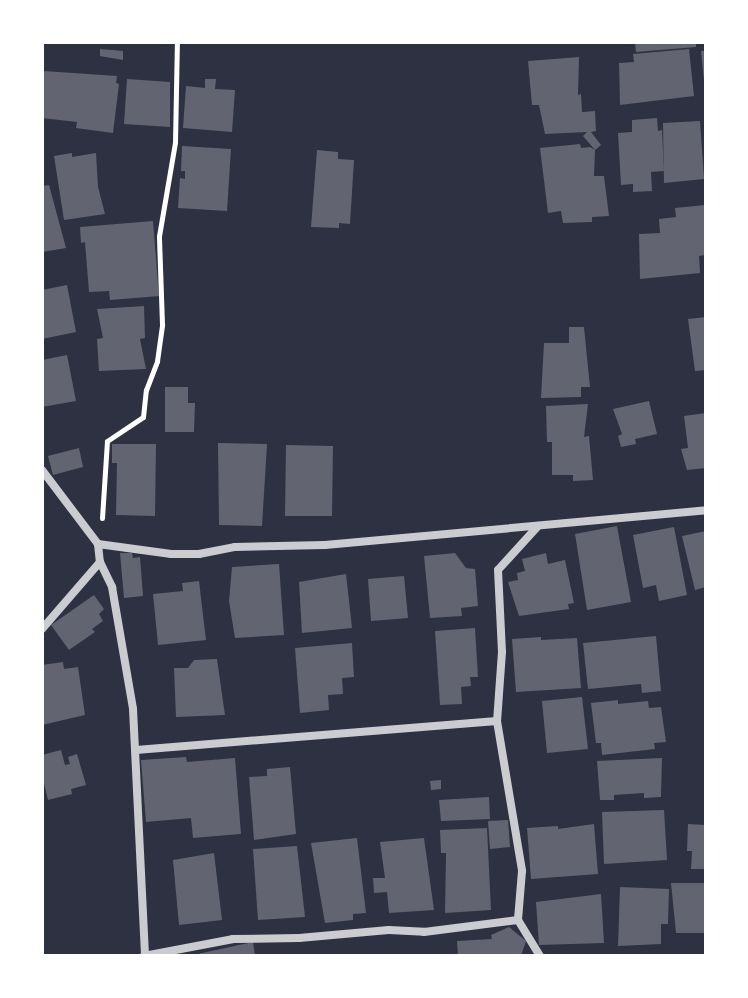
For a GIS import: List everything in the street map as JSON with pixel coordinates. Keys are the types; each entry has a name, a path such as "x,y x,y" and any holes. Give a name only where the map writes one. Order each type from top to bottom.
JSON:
{"street":[{"path":"42,470 98,544 100,562 112,587 125,653 136,750 144,956 233,939 299,938 389,930 424,932 518,920"},
{"path":"98,544 171,554 199,554 235,547 325,545 706,510"},
{"path":"539,525 498,570 502,652 497,721 522,871 518,920 540,956"},
{"path":"42,629 100,562"},
{"path":"136,750 497,721"}],"path":[{"path":"91,534 102,522 107,441 143,417 146,390 157,361 162,324 159,236 175,142 177,42"}],"building":[{"path":"635,42 696,42 696,47 636,52"},
{"path":"100,49 123,51 123,60 100,56"},
{"path":"689,49 694,96 620,105 619,63 634,62 633,54"},
{"path":"701,51 706,51 706,81 704,81"},
{"path":"579,57 578,95 581,94 582,112 595,111 596,131 591,132 601,145 595,150 583,136 587,132 545,134 539,105 532,105 528,61"},
{"path":"44,71 117,76 116,83 119,84 113,133 76,128 77,122 42,118"},
{"path":"127,79 170,82 170,127 124,124"},
{"path":"205,79 216,79 215,89 235,90 232,132 183,128 186,86 205,88"},
{"path":"657,118 658,131 662,130 664,171 651,172 652,191 633,192 633,184 621,185 618,133 632,132 632,120"},
{"path":"700,121 704,179 664,183 663,123"},
{"path":"580,144 581,148 595,150 594,176 604,176 609,216 592,217 592,222 563,223 561,211 548,213 540,148"},
{"path":"182,146 231,149 227,211 178,208 180,178 185,179 185,171 181,171"},
{"path":"317,150 338,152 338,159 354,160 350,224 339,223 339,228 311,227"},
{"path":"72,153 72,157 96,153 98,187 105,214 64,220 54,156"},
{"path":"49,185 66,248 42,252 42,186"},
{"path":"705,205 706,255 699,256 700,273 640,279 639,234 660,233 659,219 676,217 675,208"},
{"path":"153,221 159,296 110,300 109,291 89,292 85,242 81,243 80,227"},
{"path":"67,285 76,332 42,339 42,290"},
{"path":"144,306 145,338 140,339 146,369 99,371 97,339 103,338 97,309"},
{"path":"706,317 706,370 695,371 688,319"},
{"path":"569,327 584,327 590,387 581,387 581,397 541,398 544,343 569,343"},
{"path":"67,355 76,401 42,407 42,360"},
{"path":"165,387 188,387 188,403 195,403 194,432 165,432"},
{"path":"649,401 657,434 635,439 636,444 621,447 618,436 622,434 613,409"},
{"path":"588,404 584,437 589,436 593,480 573,481 573,475 552,475 552,442 547,442 546,406"},
{"path":"706,413 706,468 687,470 681,449 688,448 684,416"},
{"path":"218,443 267,444 262,526 219,525"},
{"path":"112,444 156,444 155,516 116,515 117,463 112,463"},
{"path":"286,445 333,446 332,516 285,516"},
{"path":"79,448 83,467 53,475 48,456"},
{"path":"617,526 631,602 587,610 575,534"},
{"path":"674,527 687,595 659,601 656,585 643,588 633,535"},
{"path":"706,531 706,587 695,590 682,536"},
{"path":"120,553 140,557 143,596 124,598"},
{"path":"455,553 466,568 475,569 478,606 461,608 462,616 430,618 424,556"},
{"path":"546,553 548,564 565,560 574,603 568,604 569,609 519,616 508,582 518,580 517,573 525,571 522,559"},
{"path":"279,564 284,635 235,638 229,601 232,567"},
{"path":"346,574 352,628 302,633 299,582"},
{"path":"404,576 408,618 371,621 368,579"},
{"path":"199,581 206,640 158,645 153,594 183,591 182,583"},
{"path":"94,595 104,609 99,614 103,621 92,629 95,632 69,650 51,625"},
{"path":"475,628 478,677 470,677 471,686 461,687 462,704 440,705 435,631"},
{"path":"656,636 661,691 642,693 641,684 588,689 583,643"},
{"path":"541,637 541,640 577,638 581,688 516,692 512,639"},
{"path":"352,643 354,677 342,678 343,694 328,695 329,710 300,713 295,648"},
{"path":"217,659 225,715 176,717 174,668 188,668 194,660"},
{"path":"63,662 64,669 78,667 85,715 42,725 42,665"},
{"path":"582,697 588,749 547,753 542,701"},
{"path":"618,700 618,704 648,701 649,708 661,707 666,742 654,743 655,749 602,755 601,743 596,743 591,703"},
{"path":"61,750 65,765 70,764 68,757 77,754 86,785 71,789 72,794 48,800 42,775 42,755"},
{"path":"186,757 187,762 235,758 241,834 193,838 191,818 146,822 141,760"},
{"path":"662,758 661,797 644,798 644,793 614,795 614,800 600,800 597,761"},
{"path":"290,767 296,834 254,840 249,777 267,776 267,769"},
{"path":"441,780 441,789 431,790 430,781"},
{"path":"489,797 490,819 441,821 439,800"},
{"path":"664,810 667,860 604,864 602,812"},
{"path":"508,820 510,847 490,849 488,821"},
{"path":"594,824 598,874 531,879 527,828 558,826 558,829"},
{"path":"688,824 706,825 706,869 691,869 692,851 687,851"},
{"path":"487,828 491,910 445,913 446,853 441,853 440,830"},
{"path":"357,838 366,913 353,914 353,920 325,923 311,843"},
{"path":"424,838 434,910 389,913 387,892 374,893 373,878 385,878 380,842"},
{"path":"297,846 305,917 258,920 253,849"},
{"path":"214,853 222,920 179,925 173,860"},
{"path":"671,883 706,883 706,933 676,933"},
{"path":"620,887 669,889 668,924 661,924 661,944 618,946"},
{"path":"601,894 604,943 539,945 536,902"},
{"path":"509,927 526,941 521,956 458,956 457,941 492,939 491,935"},
{"path":"253,942 255,956 193,956 193,955"}]}
